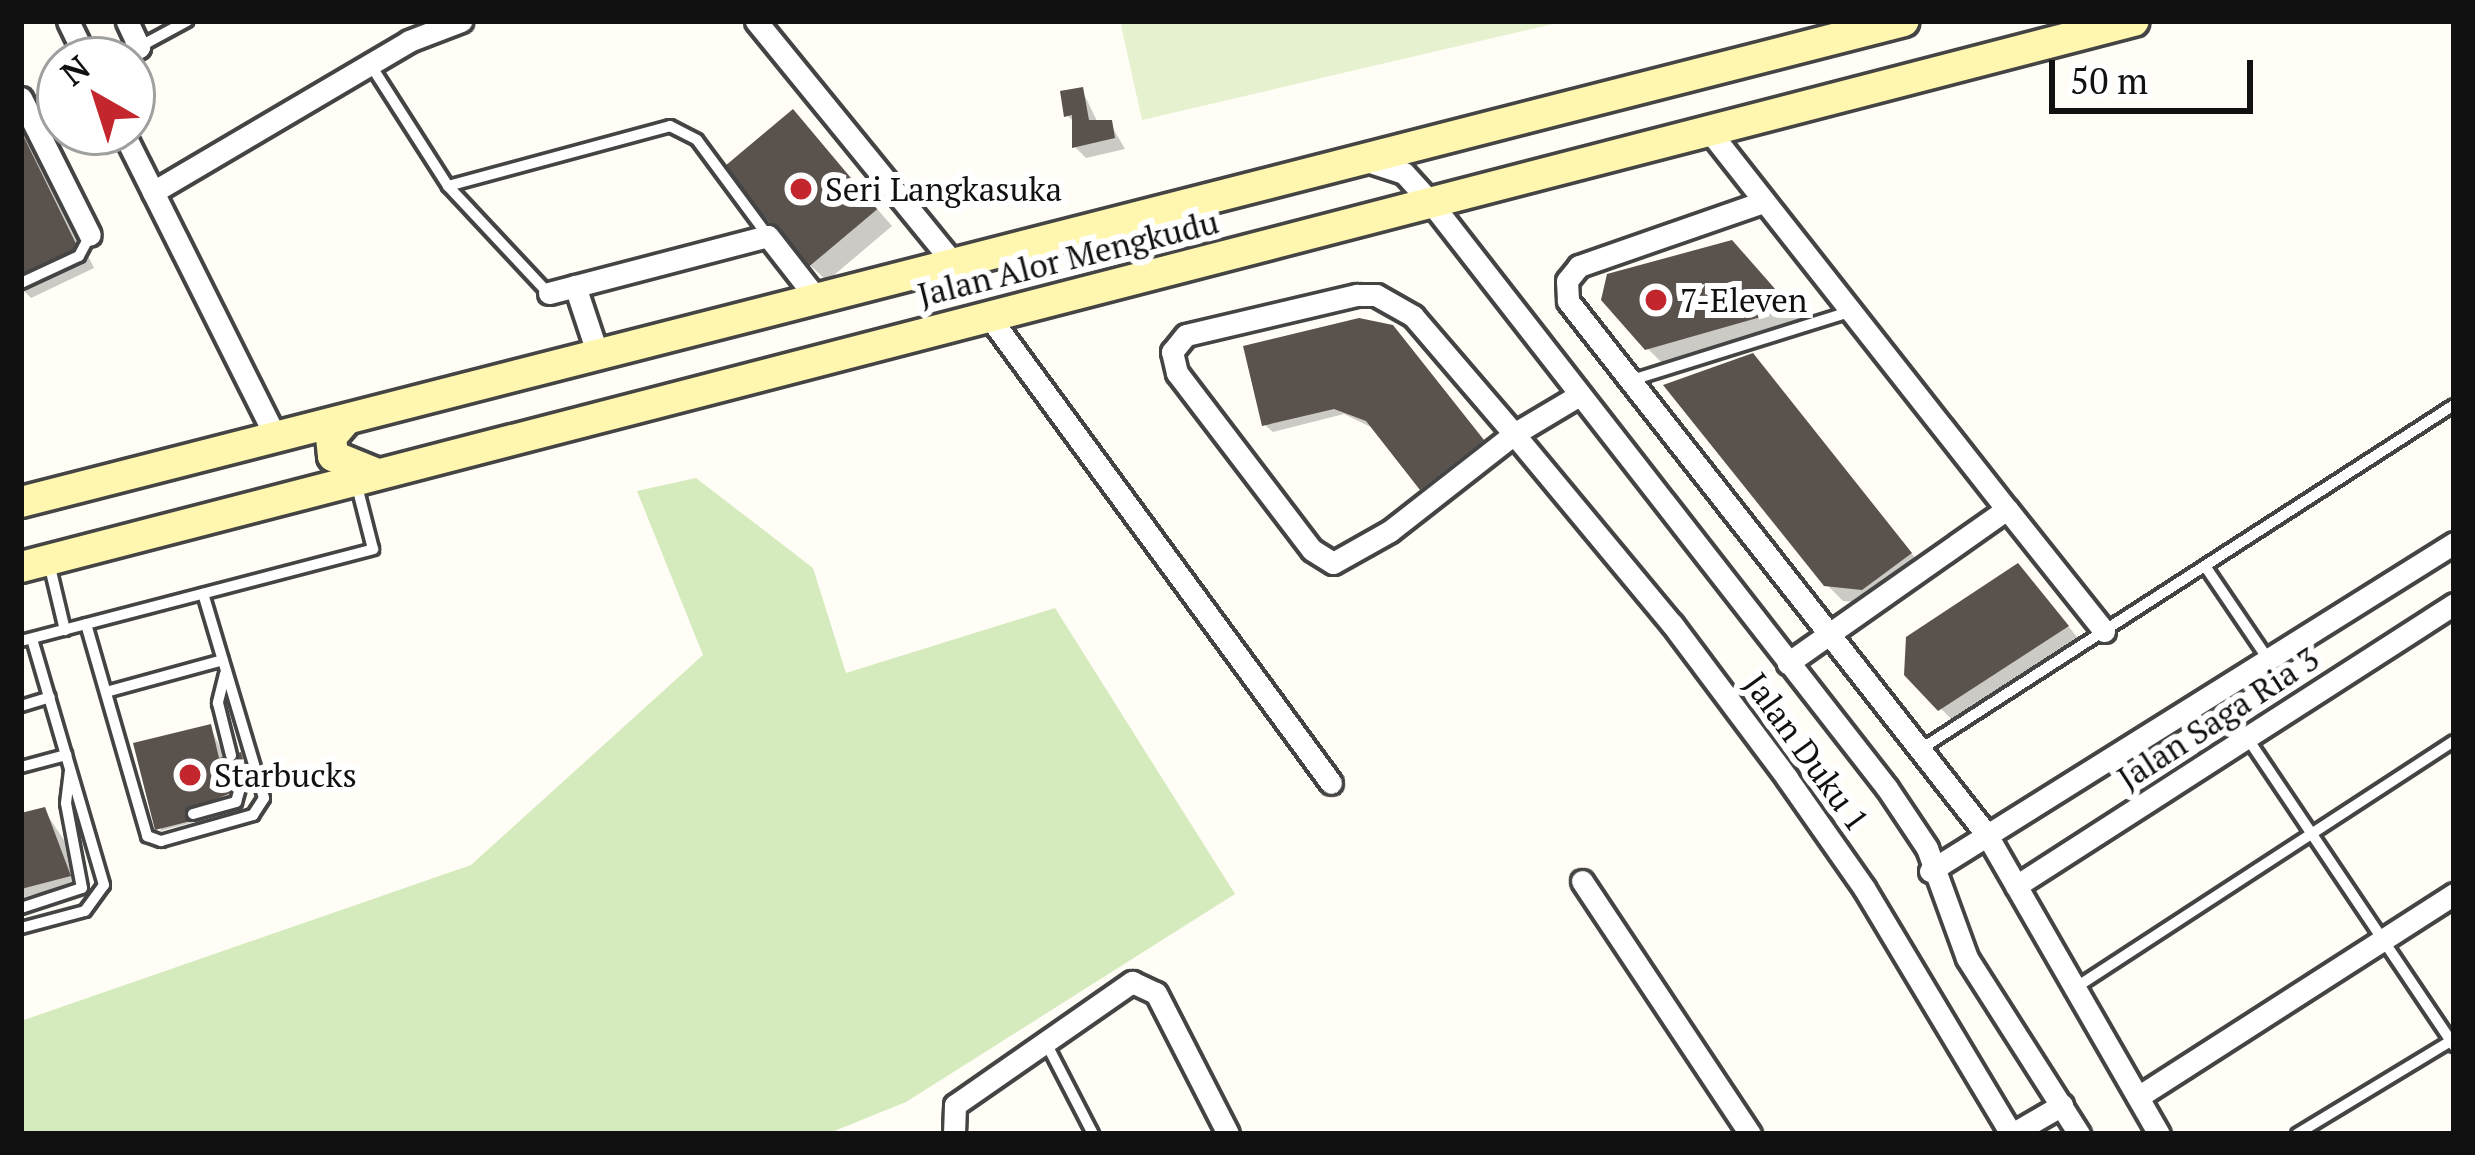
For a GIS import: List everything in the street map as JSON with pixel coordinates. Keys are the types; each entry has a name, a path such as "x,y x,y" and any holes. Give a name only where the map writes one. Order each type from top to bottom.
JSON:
{"main road":[{"name":"Jalan Alor Mengkudu","path":"21,502 1904,21"},
{"name":"Jalan Alor Mengkudu","path":"35,564 2134,21"},
{"path":"346,420 331,437 333,456 365,476"}],"street":[{"path":"756,21 954,264"},
{"path":"153,192 446,24"},
{"path":"21,98 90,235"},
{"path":"1710,131 1760,203 2104,631"},
{"path":"135,156 276,438"},
{"path":"1364,160 1403,173 1432,204 1576,397 1910,820 1967,958 2079,1134"},
{"path":"1760,203 1579,266 1567,281 1568,301 1987,836 2159,1134"},
{"path":"549,293 768,236 817,299"},
{"path":"575,286 598,355"},
{"name":"Jalan Duku 1","path":"1514,434 1390,531 1333,563 1312,550 1177,373 1172,352 1186,335 1376,295 1413,316 1514,434 1672,624 1787,778 1864,888 2012,1134"},
{"path":"988,314 1331,783"},
{"path":"1514,434 1576,397"},
{"path":"1788,663 2007,509"},
{"path":"1930,871 2454,543"},
{"name":"Jalan Saga Ria 3","path":"2016,886 2454,604"},
{"path":"1582,881 1750,1134"},
{"path":"2138,1097 2454,893"},
{"path":"955,1134 955,1105 1132,982 1145,982 1228,1134"},
{"path":"2012,1134 2062,1105"}],"lane":[{"path":"156,38 187,21"},
{"path":"370,64 448,186 549,293"},
{"path":"448,186 670,127 697,140 768,236"},
{"path":"21,283 79,256 90,235"},
{"path":"1632,380 1849,312"},
{"path":"1921,749 2454,405"},
{"path":"21,928 86,911 104,885 50,697 26,640 373,549 365,476"},
{"path":"35,564 65,630"},
{"path":"2205,566 2268,659"},
{"path":"86,624 154,842 253,815 264,798 203,593"},
{"path":"106,692 224,665"},
{"path":"224,665 218,703 231,755"},
{"path":"21,706 50,697"},
{"path":"2248,739 2453,1042 2296,1134"},
{"path":"2075,988 2454,741"},
{"path":"122,746 136,754"},
{"path":"21,767 66,755"},
{"path":"21,908 82,888 66,803 70,769"},
{"path":"194,814 236,802 240,788"},
{"path":"1045,1040 1093,1134"}],"green space":[{"path":"1120,21 1566,21 1142,120"},
{"path":"696,478 813,568 846,673 1055,608 1235,894 906,1102 827,1134 21,1134 21,1021 471,865 703,655 637,491"}],"building":[{"path":"1083,87 1089,120 1112,120 1115,138 1072,148 1072,115 1064,117 1060,91"},
{"name":"Seri Langkasuka","path":"793,109 877,209 807,268 723,167"},
{"path":"21,131 80,252 21,281"},
{"path":"1732,240 1792,308 1645,350 1601,300 1607,274"},
{"path":"1359,318 1393,325 1484,440 1420,490 1366,421 1334,409 1262,426 1243,346"},
{"path":"1753,353 1912,553 1862,590 1824,586 1663,385"},
{"path":"2018,563 2069,626 1938,711 1904,675 1906,637"},
{"path":"211,724 219,758 241,752 250,785 192,809 195,820 155,830 133,743"},
{"path":"45,807 71,876 21,889 21,813"}],"place":[{"name":"Seri Langkasuka","path":"801,189"},
{"name":"7-Eleven","path":"1656,300"},
{"name":"Starbucks","path":"190,775"}]}
